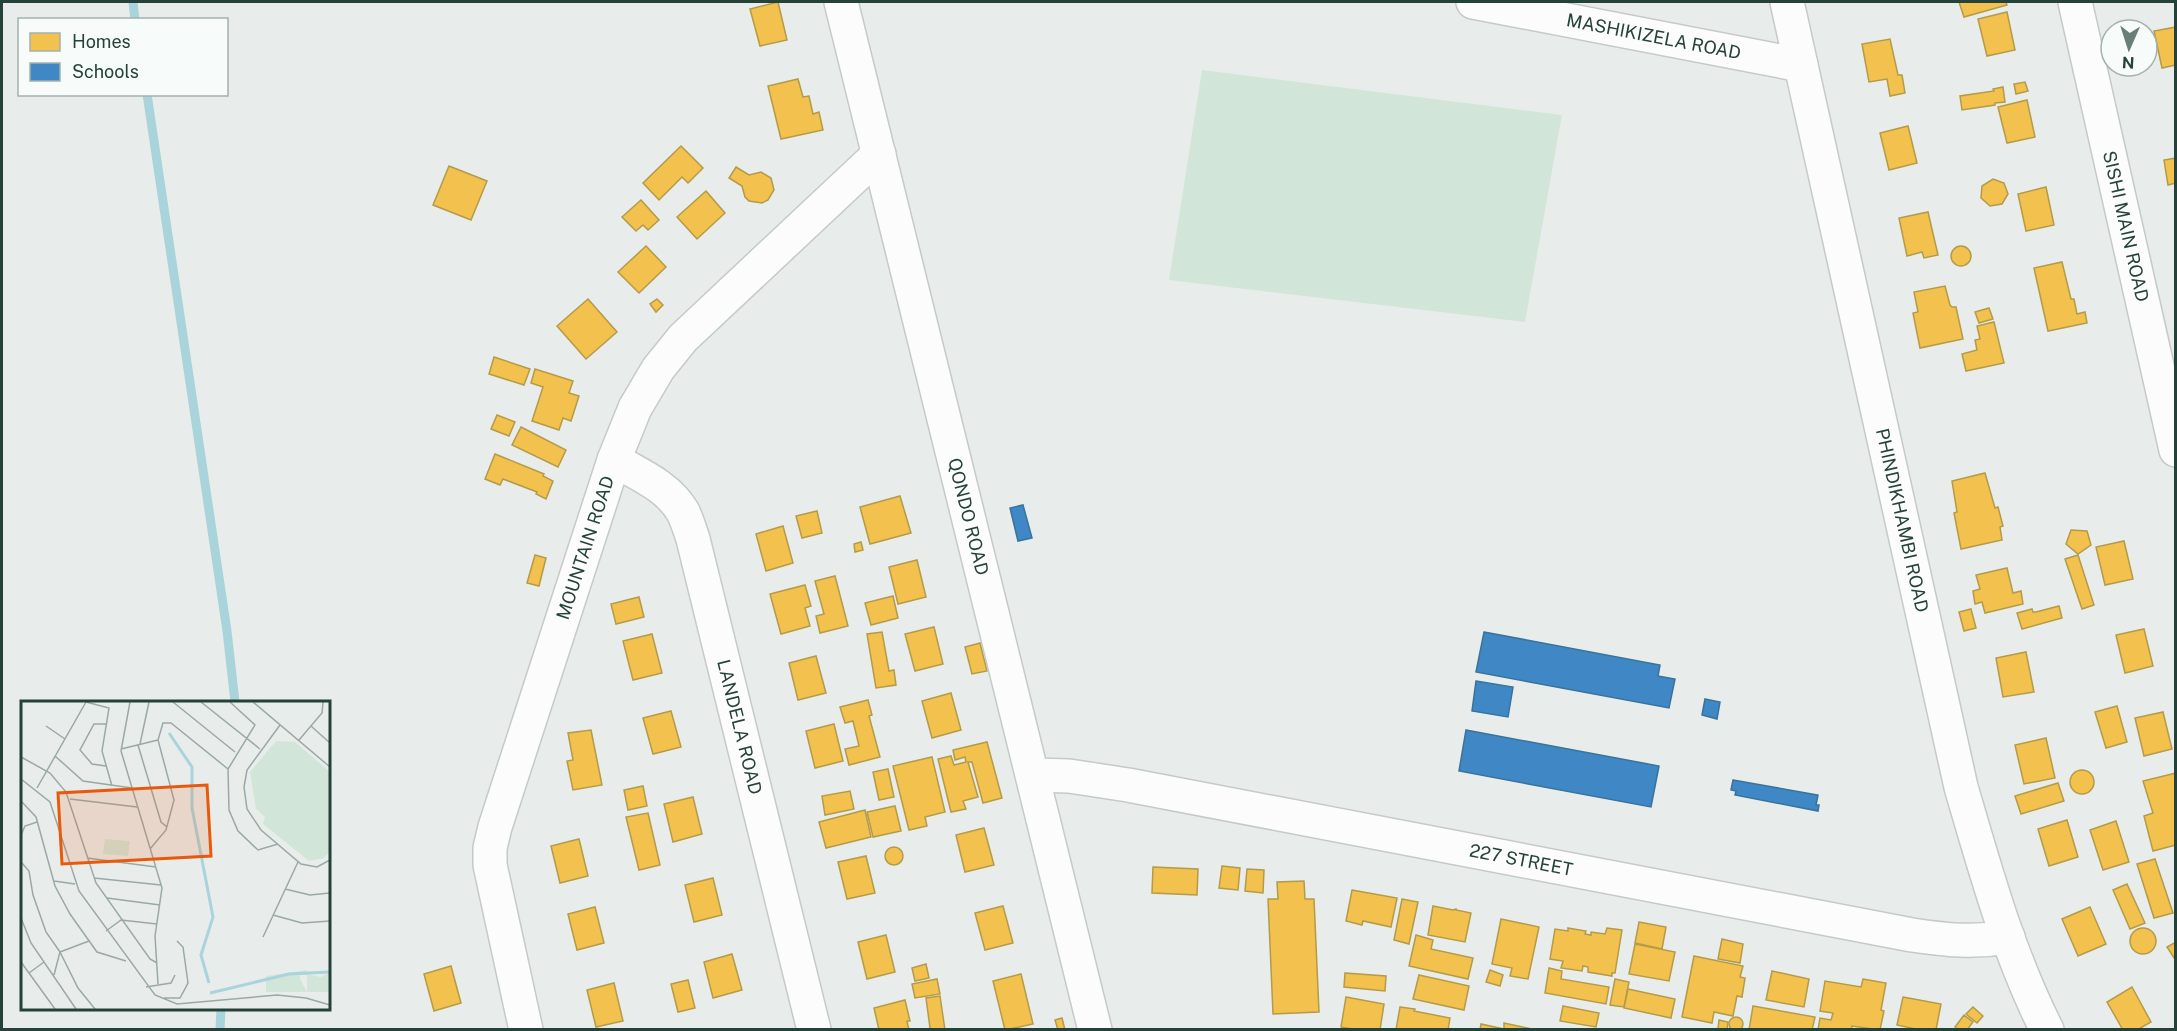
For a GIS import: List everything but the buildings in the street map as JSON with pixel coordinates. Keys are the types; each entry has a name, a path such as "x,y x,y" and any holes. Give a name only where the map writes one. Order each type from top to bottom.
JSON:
{"street":[{"name":"QONDO ROAD","path":"841,2 1095,1029"},
{"name":"MASHIKIZELA ROAD","path":"1473,2 1801,65"},
{"name":"PHINDIKHAMBI ROAD","path":"1786,2 1960,787 2008,938 2047,1029"},
{"name":"SISHI MAIN ROAD","path":"2075,2 2175,450"},
{"name":"MOUNTAIN ROAD","path":"526,1029 490,865 490,848 614,460 635,408 658,369 683,338 879,154"},
{"name":"LANDELA ROAD","path":"614,460 656,484 675,500 684,513 693,539 814,1029"},
{"name":"227 STREET","path":"1034,775 1069,776 1128,785 1912,935 1956,942 2008,938"}],"green space":[{"path":"1202,70 1562,115 1525,322 1169,280"}],"waterway":[{"path":"133,2 135,18"},
{"path":"147,96 227,631 235,701"},
{"path":"220,1030 221,1010"}]}
